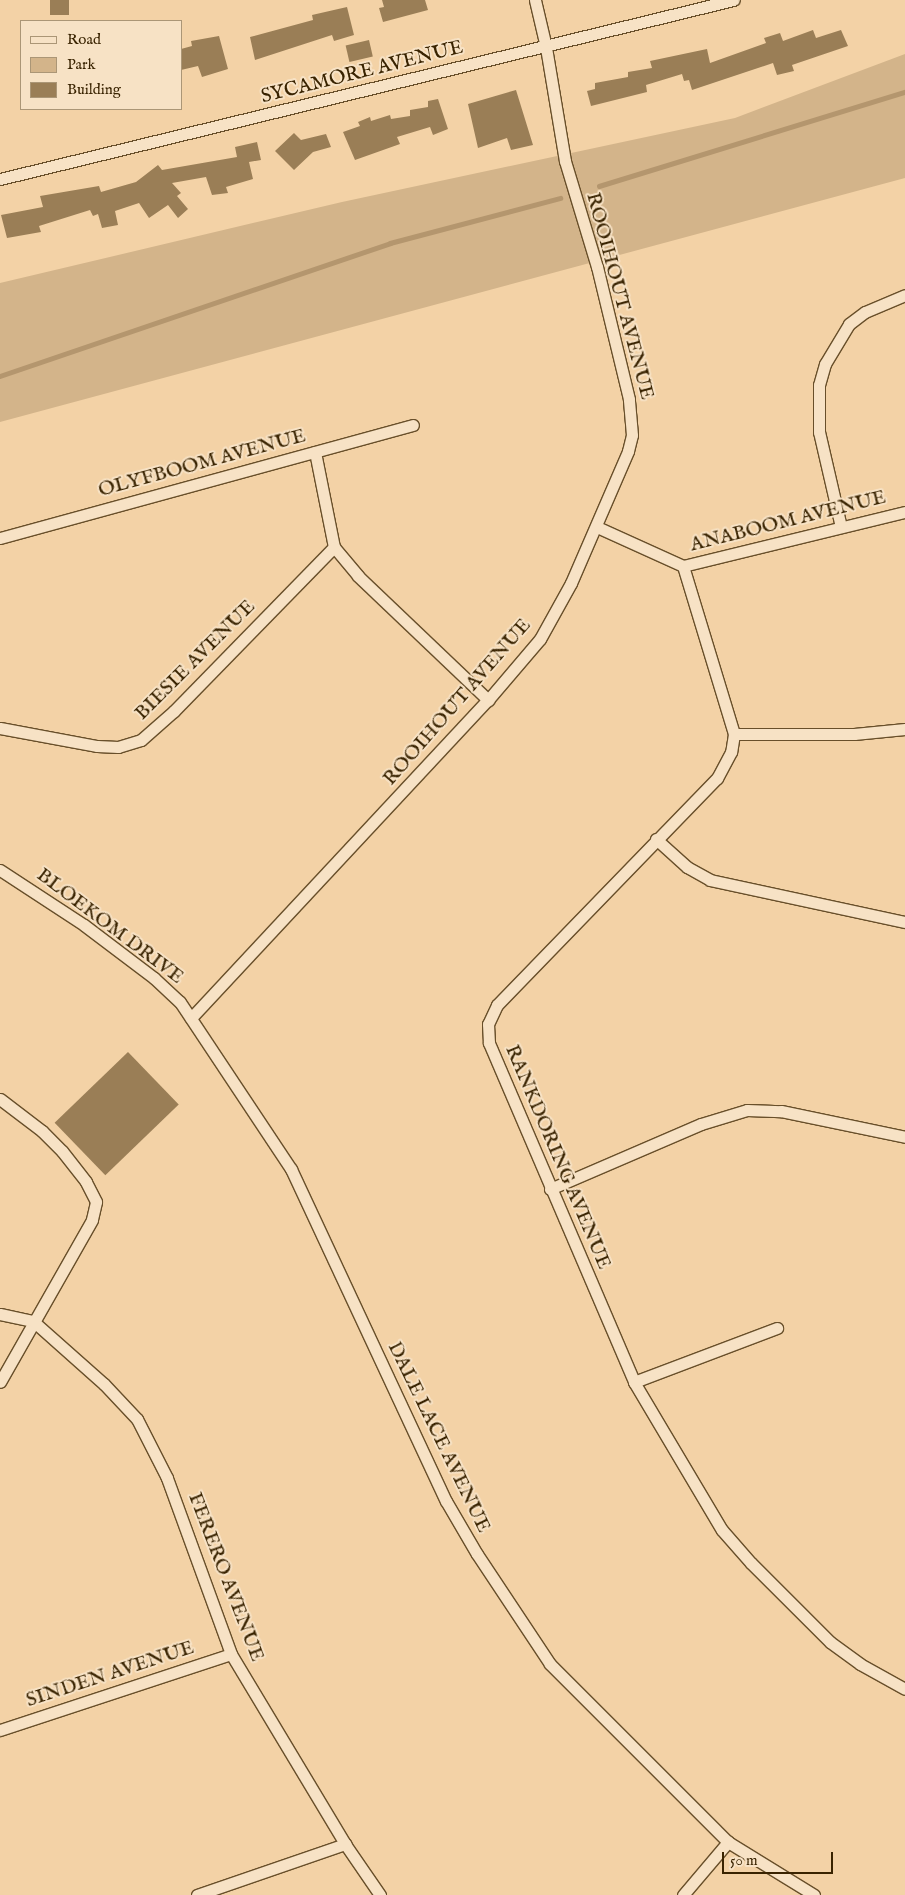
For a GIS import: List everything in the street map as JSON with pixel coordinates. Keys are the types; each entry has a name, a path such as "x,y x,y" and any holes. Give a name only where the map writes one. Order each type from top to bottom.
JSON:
{"street":[{"name":"ROOIHOUT AVENUE","path":"191,1018 488,700 554,618 597,528 628,451 632,418 597,267 565,160 546,47 535,0"},
{"name":"SYCAMORE AVENUE","path":"0,179 733,0"},
{"path":"841,527 819,432 819,385 825,364 849,324 865,312 905,295"},
{"name":"OLYFBOOM AVENUE","path":"0,538 413,424"},
{"path":"315,452 334,547 358,576 488,700"},
{"name":"ANABOOM AVENUE","path":"597,528 683,566 905,512"},
{"name":"BIESIE AVENUE","path":"0,728 97,746 118,747 141,740 174,711 334,547"},
{"path":"683,566 734,734 854,734 905,729"},
{"name":"RANKDORING AVENUE","path":"734,734 731,752 717,778 505,995 488,1024 492,1054 634,1382 722,1530 751,1563 830,1642 860,1664 905,1689"},
{"path":"656,839 687,867 710,880 905,922"},
{"name":"BLOEKOM DRIVE","path":"0,870 47,898 136,963 168,989 191,1018"},
{"name":"DALE LACE AVENUE","path":"191,1018 291,1169 431,1474 515,1614 550,1664 728,1842 814,1895"},
{"path":"0,1099 42,1131 62,1151 86,1182 96,1202 92,1220 32,1321 0,1382"},
{"path":"550,1189 701,1124 747,1110 781,1111 905,1137"},
{"name":"FERERO AVENUE","path":"0,1314 32,1321 104,1384 138,1419 150,1440 231,1654 345,1844 380,1895"},
{"path":"634,1382 777,1328"},
{"name":"SINDEN AVENUE","path":"0,1730 231,1654"},
{"path":"683,1895 728,1842"},
{"path":"197,1895 345,1844"}],"green space":[{"path":"905,54 905,178 0,422 0,283 342,202 735,118"}],"building":[{"path":"50,0 69,0 69,15 50,15"},
{"path":"382,0 425,0 428,10 383,22 379,8 384,7"},
{"path":"347,7 354,35 334,41 332,35 255,60 250,37 313,20 312,15"},
{"path":"813,30 816,38 841,30 848,46 792,65 794,71 777,75 773,63 692,90 689,80 684,81 682,74 646,85 647,92 591,106 587,91 595,89 595,83 628,77 628,72 652,68 650,61 707,49 710,63 766,43 764,38 780,33 783,41"},
{"path":"219,36 228,69 202,77 198,66 182,70 182,49 192,46 191,41"},
{"path":"369,40 373,57 349,62 346,45"},
{"path":"516,90 533,145 511,150 507,138 478,148 468,104"},
{"path":"438,99 448,129 433,135 430,127 397,137 400,144 355,160 343,132 360,126 358,122 370,117 371,121 390,115 391,119 410,116 410,110 428,107 428,101"},
{"path":"294,133 301,140 326,134 331,147 313,152 294,170 275,151"},
{"path":"257,142 261,160 249,162 253,179 226,187 228,193 212,195 206,177 172,183 181,193 177,196 188,209 178,218 168,205 149,218 139,203 115,211 118,225 102,228 98,214 93,216 90,210 39,226 41,232 7,238 1,215 43,207 40,196 99,186 101,192 136,182 158,165 162,170 237,157 235,147"},
{"path":"128,1052 179,1105 105,1175 55,1123"}],"waterway":[{"path":"599,186 905,92"},
{"path":"0,376 390,243 560,198"}]}
